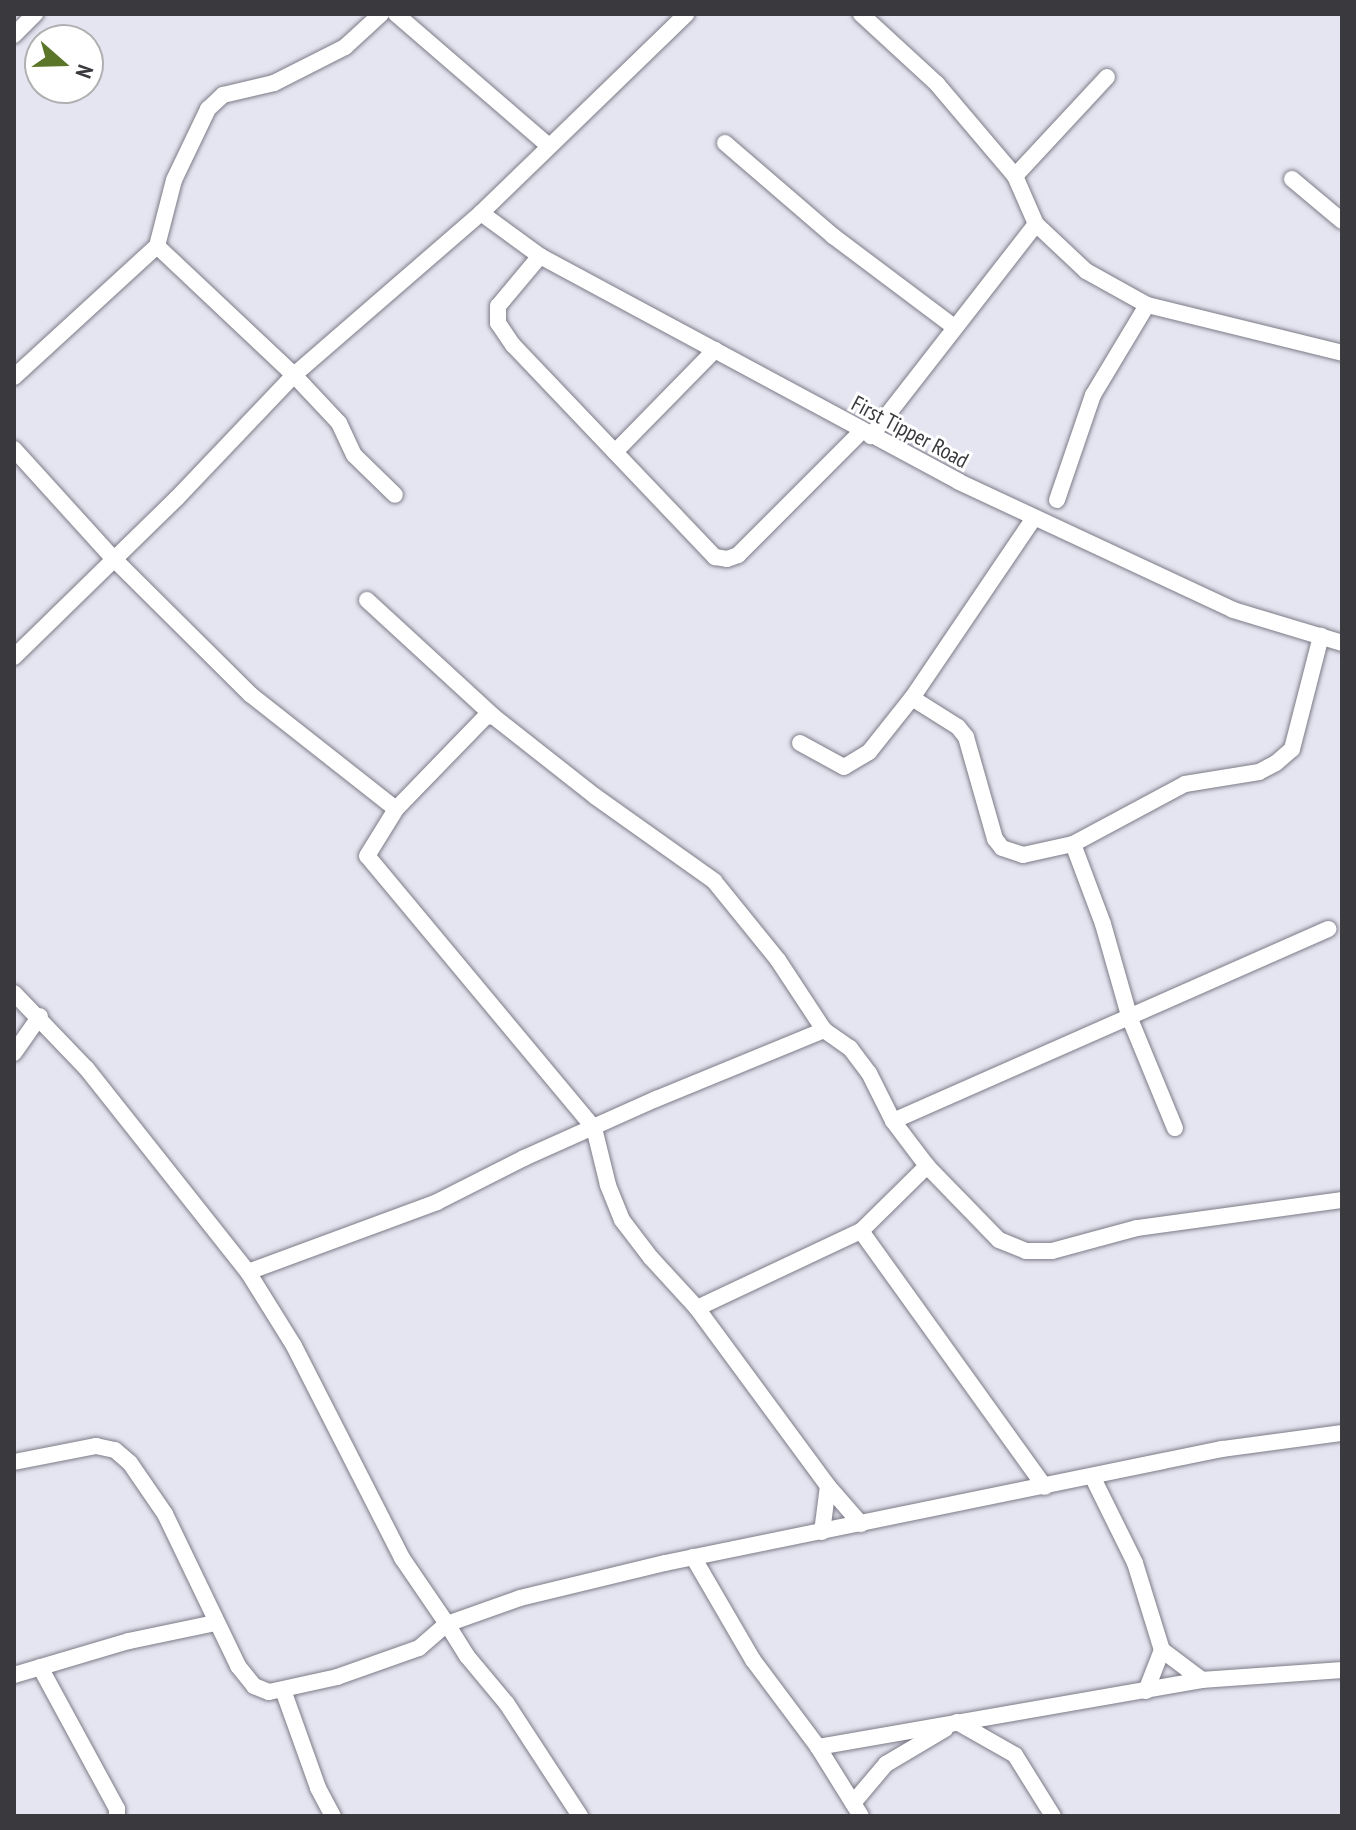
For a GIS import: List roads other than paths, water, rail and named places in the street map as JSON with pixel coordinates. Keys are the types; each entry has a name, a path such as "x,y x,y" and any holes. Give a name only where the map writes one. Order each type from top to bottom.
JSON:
{"street":[{"path":"14,35 35,14"},
{"path":"14,377 157,246 174,180 208,109 223,95 274,83 345,47 381,14"},
{"path":"396,14 549,146"},
{"path":"14,657 177,498 294,375 481,213 686,14"},
{"path":"861,14 937,84 1015,176 1036,224 1086,271 1147,305 1342,353"},
{"path":"1015,176 1107,77"},
{"path":"725,143 833,236 953,326"},
{"path":"1292,179 1342,221"},
{"name":"First Tipper Road","path":"481,213 540,256 866,434 1034,518 1233,610 1342,643"},
{"path":"540,256 498,306 498,323 513,345 715,557 727,559 738,555 866,434 1036,224"},
{"path":"157,246 294,375 339,423 354,455 395,495"},
{"path":"1057,500 1093,395 1147,305"},
{"path":"615,452 715,350"},
{"path":"14,449 113,558 251,695 396,809"},
{"path":"800,743 844,767 859,761 912,698 1034,518"},
{"path":"367,600 493,716 596,797 714,881 778,960 824,1030 850,1048 860,1060 893,1121 927,1166 999,1240 1026,1251 1052,1251 1137,1228 1342,1200"},
{"path":"912,698 958,727 966,737 995,839 1002,848 1023,855 1073,844 1185,784 1259,772 1276,763 1292,749 1321,636"},
{"path":"493,716 485,717 396,809 367,856 594,1128 608,1185 622,1220 651,1258 697,1308 828,1486 861,1524"},
{"path":"1073,844 1103,924 1130,1019 1175,1128"},
{"path":"893,1121 1329,929"},
{"path":"14,993 40,1016 106,1092 248,1272 294,1346 402,1558 467,1656 507,1704 557,1786 580,1816"},
{"path":"14,1053 40,1016"},
{"path":"248,1272 437,1202 524,1158 824,1030"},
{"path":"697,1308 861,1231 927,1166"},
{"path":"861,1231 1045,1487"},
{"path":"14,1462 96,1446 115,1450 130,1463 165,1514 215,1623 254,1686 269,1692 337,1677 419,1648 447,1624 520,1598 693,1557 1093,1478 1222,1449 1342,1433"},
{"path":"1093,1478 1135,1563 1162,1650 1202,1680"},
{"path":"822,1532 828,1486"},
{"path":"693,1557 753,1660 818,1747 857,1810 886,1764 957,1722"},
{"path":"14,1675 129,1641 215,1623"},
{"path":"1146,1691 1162,1650"},
{"path":"40,1667 117,1809 117,1816"},
{"path":"818,1747 1202,1680 1342,1670"},
{"path":"283,1690 318,1788 333,1816"},
{"path":"957,1722 1015,1755 1053,1816"}]}
